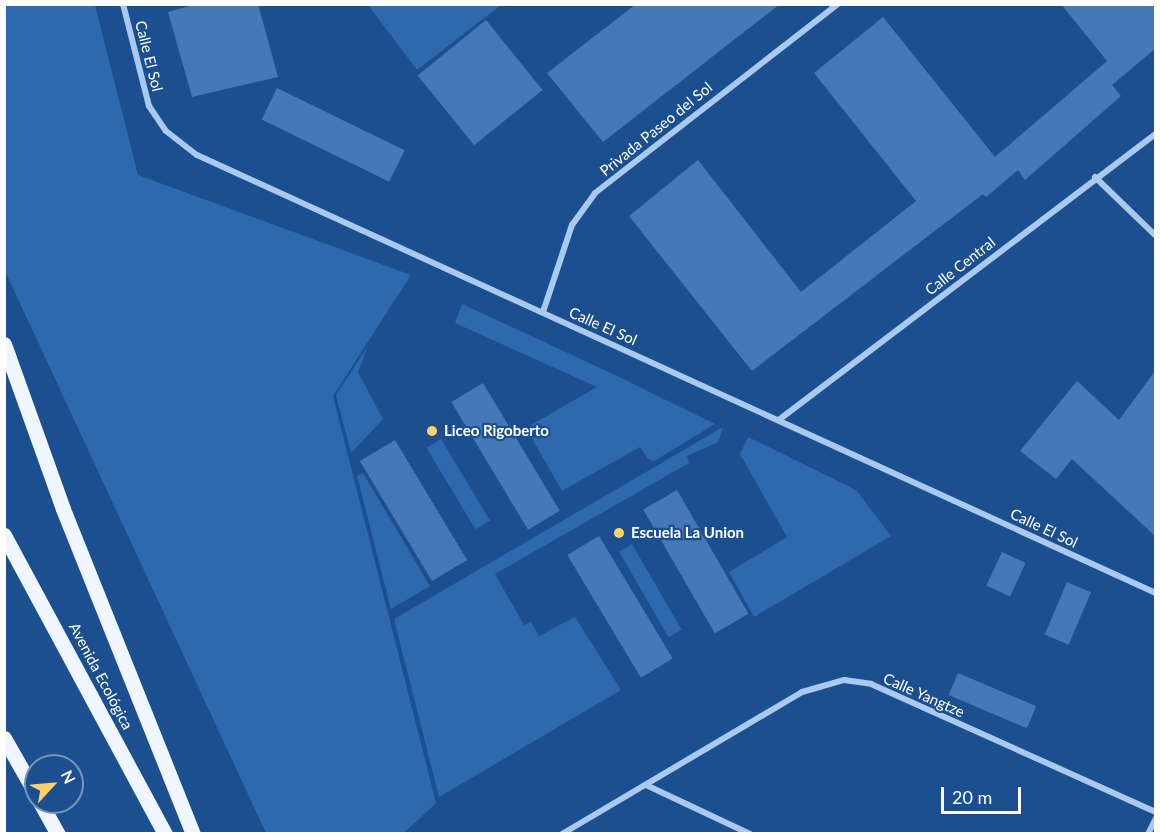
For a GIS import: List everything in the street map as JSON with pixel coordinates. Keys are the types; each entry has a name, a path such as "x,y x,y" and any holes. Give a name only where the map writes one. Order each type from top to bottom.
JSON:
{"main road":[{"path":"4,344 63,509 193,834"},
{"name":"Avenida Ecológica","path":"4,535 165,834"},
{"path":"4,738 24,773"},
{"path":"47,814 58,834"}],"street":[{"name":"Calle El Sol","path":"123,4 149,106 166,131 197,155 1155,592"},
{"name":"Privada Paseo del Sol","path":"543,312 572,225 595,193 838,4"},
{"name":"Calle Central","path":"780,419 1095,177 1155,134"},
{"path":"1095,177 1155,236"},
{"name":"Calle Yangtze","path":"562,834 802,692 844,680 871,684 1155,812"},
{"path":"646,785 750,834"},
{"path":"1148,834 1155,818"}],"shaded area":[{"path":"4,5 95,5 138,175 411,275 333,396 436,803 404,833 266,833 5,271"},
{"path":"368,5 501,5 417,70"},
{"path":"462,304 715,424 654,461 648,459 640,447 562,491 526,428 597,387 455,323"},
{"path":"368,346 358,372 383,419 351,453 336,395"},
{"path":"723,427 718,442 687,456 689,463 495,574 524,625 531,622 539,636 575,617 621,690 439,797 394,619"},
{"path":"748,437 856,490 891,536 754,617 729,572 787,537 740,454"},
{"path":"441,439 490,520 475,529 426,448"},
{"path":"363,473 430,586 391,609 357,476"},
{"path":"632,544 682,630 669,637 619,552"}],"building":[{"path":"197,4 258,4 278,77 192,97 168,12"},
{"path":"636,4 780,4 603,142 547,73"},
{"path":"1061,4 1155,4 1155,49 1112,85 1121,96 1025,180 1018,170 986,197 983,194 752,371 629,216 698,160 801,292 916,201 814,73 883,17 995,157 1107,61"},
{"path":"486,20 543,90 474,145 418,75"},
{"path":"277,88 405,150 389,182 262,119"},
{"path":"1155,371 1155,536 1072,459 1056,479 1020,451 1077,381 1119,420"},
{"path":"483,383 560,511 528,530 451,402"},
{"path":"395,440 467,560 432,581 360,461"},
{"path":"677,490 748,614 715,633 643,510"},
{"path":"599,536 673,659 641,678 567,555"},
{"path":"1002,552 1026,563 1010,597 986,586"},
{"path":"1067,582 1091,592 1069,645 1045,634"},
{"path":"958,673 1036,706 1027,728 949,695"}],"place":[{"name":"Liceo Rigoberto","path":"432,431"},
{"name":"Escuela La Union","path":"619,533"}]}
